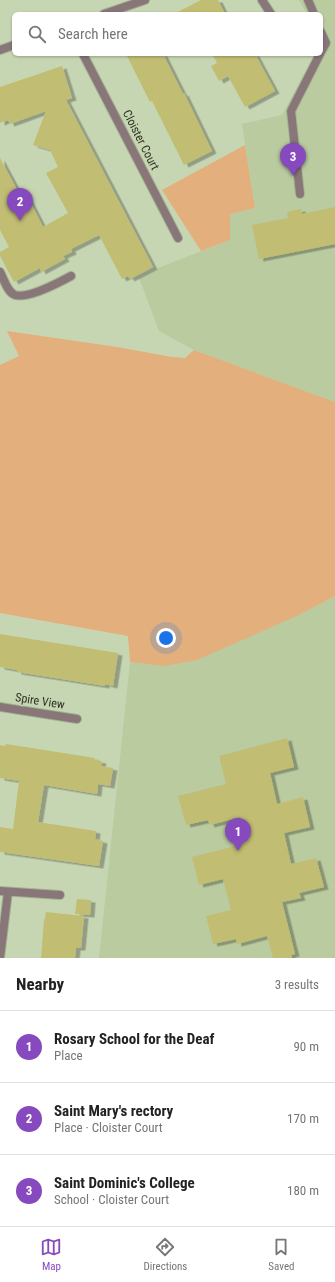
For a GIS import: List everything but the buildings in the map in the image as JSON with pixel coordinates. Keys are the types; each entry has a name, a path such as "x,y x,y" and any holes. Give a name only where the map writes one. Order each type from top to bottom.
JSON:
{"street":[{"path":"110,12 145,0"},
{"path":"262,0 270,12"},
{"path":"308,0 313,12"},
{"path":"323,36 326,43 323,49"},
{"path":"0,50 12,46"},
{"name":"Cloister Court","path":"84,56 178,238"},
{"path":"300,194 292,111 320,56"},
{"path":"0,272 8,289 15,295 23,295 49,287 71,276"},
{"name":"Spire View","path":"0,707 77,719"},
{"path":"0,958 4,892 60,895"}],"shaded area":[{"path":"299,0 335,0 335,402 194,350 159,331 139,278 158,268 230,240 230,214 255,208 242,124 282,115 314,56 323,56 323,12 306,12"},
{"path":"245,145 255,208 230,214 230,240 201,251 162,190"},
{"path":"7,331 117,347 172,357 185,358 194,350 335,402 335,596 299,615 197,660 164,666 130,662 128,636 0,613 0,365 19,356"},
{"path":"335,596 335,958 99,958 130,662 164,666 299,615"}],"place":[{"name":"Saint Dominic's College","path":"293,176"},
{"name":"Saint Mary's rectory","path":"20,221"},
{"name":"Rosary School for the Deaf","path":"238,851"}]}
